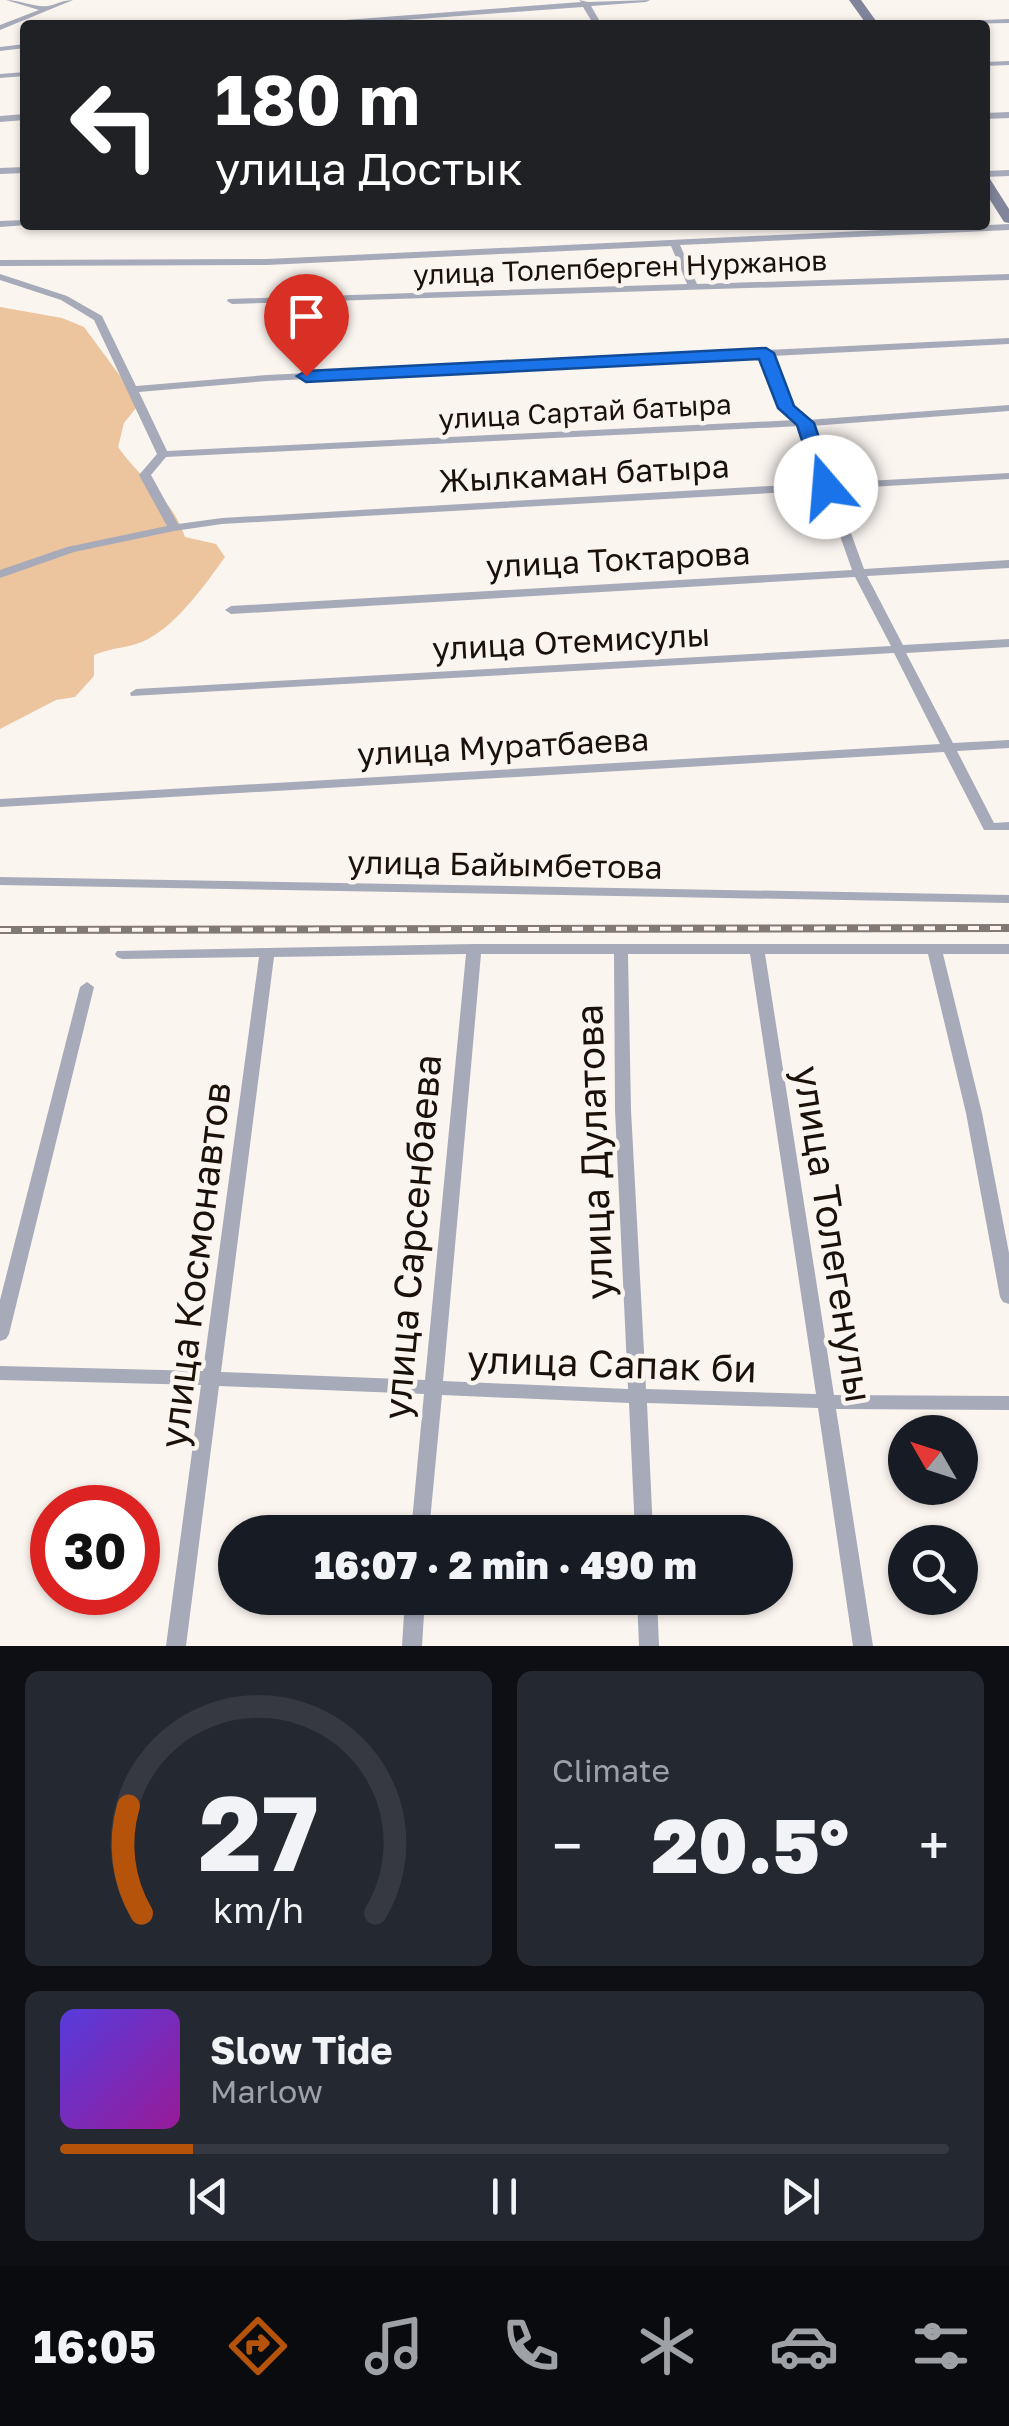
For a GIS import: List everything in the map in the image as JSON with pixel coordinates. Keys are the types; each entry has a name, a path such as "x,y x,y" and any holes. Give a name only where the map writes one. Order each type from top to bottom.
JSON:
{"street":[{"path":"10,0 46,9"},
{"path":"0,28 69,0"},
{"path":"366,20 646,0"},
{"path":"990,187 1009,219"},
{"path":"709,230 714,240"},
{"path":"0,263 267,262 941,230"},
{"path":"674,242 694,288"},
{"path":"0,277 64,298 98,318 164,454 145,475 174,528"},
{"name":"улица Толепберген Нуржанов","path":"232,301 1009,277"},
{"path":"132,389 267,378 1009,341"},
{"path":"766,353 786,408 805,423 858,572 989,826 1009,826"},
{"name":"улица Сартай батыра","path":"164,454 805,423 1009,408"},
{"name":"Жылкаман батыра","path":"0,574 71,549 222,520 1009,476"},
{"name":"улица Токтарова","path":"231,610 1009,564"},
{"name":"улица Отемисулы","path":"136,693 1009,644"},
{"name":"улица Муратбаева","path":"0,803 1009,744"},
{"name":"улица Байымбетова","path":"0,881 1009,899"},
{"path":"122,954 474,949 1009,949"},
{"name":"улица Сарсенбаева","path":"421,1515 474,949"},
{"name":"улица Дулатова","path":"621,950 623,1110 643,1515"},
{"name":"улица Толегенулы","path":"757,950 864,1646"},
{"path":"935,951 974,1113 1009,1297"},
{"name":"улица Космонавтов","path":"176,1646 267,952"},
{"path":"0,1334 87,987"},
{"name":"улица Сапак би","path":"0,1373 213,1376 827,1404 1009,1403"},
{"path":"412,1646 414,1615"},
{"path":"648,1615 650,1646"}],"shaded area":[{"path":"0,307 62,318 84,327 140,403 124,423 118,447 164,500 185,537 216,544 225,557 190,602 159,632 142,642 94,655 94,676 75,697 56,700 0,729"}],"railway":[{"path":"0,930 1009,928"}],"route":[{"path":"306,376 766,353 786,408 805,423 826,487"}]}
